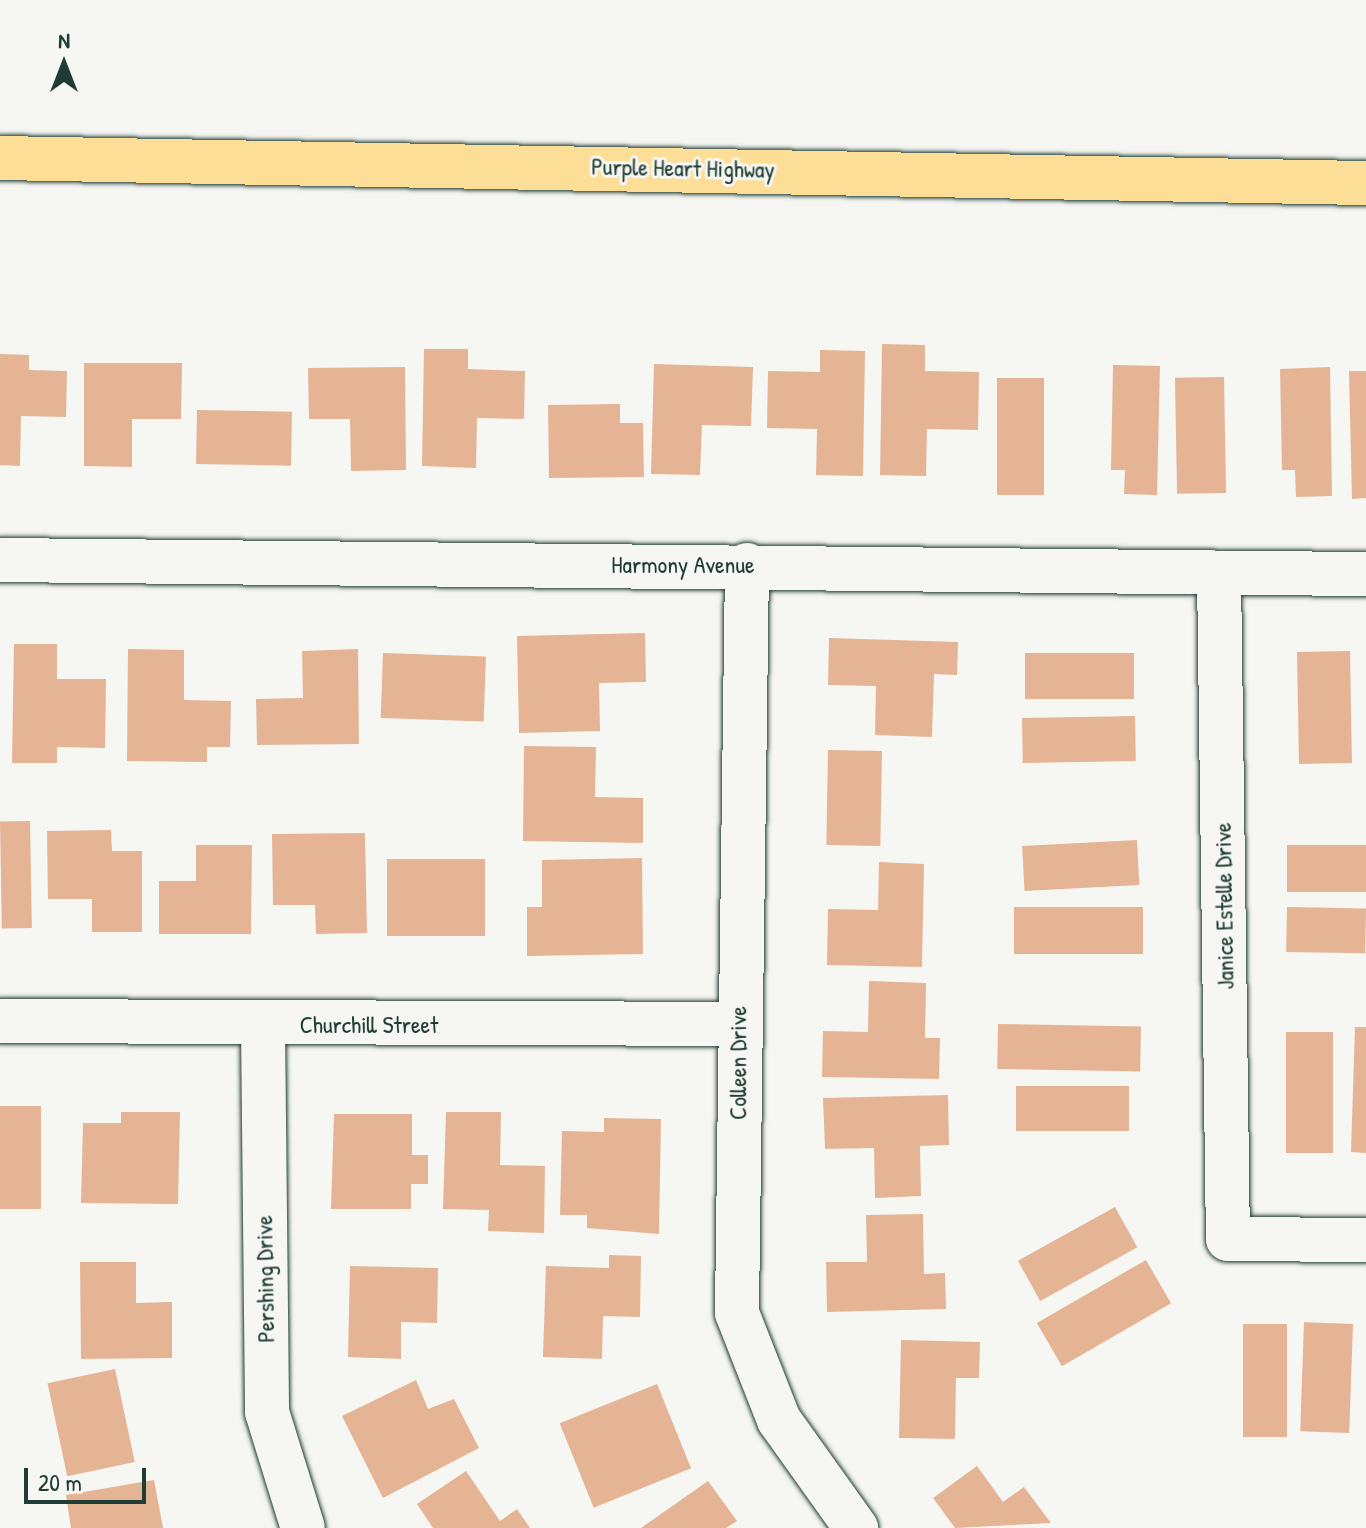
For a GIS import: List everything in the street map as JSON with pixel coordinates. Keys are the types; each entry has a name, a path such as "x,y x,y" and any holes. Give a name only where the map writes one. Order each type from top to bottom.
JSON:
{"highway":[{"name":"Purple Heart Highway","path":"0,158 1366,183"}],"street":[{"name":"Harmony Avenue","path":"0,560 747,565 1366,574"},
{"name":"Colleen Drive","path":"747,565 737,1024 737,1313 779,1420 856,1528"},
{"name":"Janice Estelle Drive","path":"1219,573 1228,1239 1366,1240"},
{"name":"Churchill Street","path":"0,1021 263,1025 737,1024"},
{"name":"Pershing Drive","path":"263,1025 267,1412 303,1528"}],"building":[{"path":"882,344 925,345 925,371 979,372 978,430 927,429 926,476 880,475"},
{"path":"424,349 468,349 468,369 525,371 524,419 477,418 476,468 422,466"},
{"path":"820,350 865,351 863,476 816,475 817,429 767,428 768,371 820,372"},
{"path":"0,354 29,355 29,370 67,371 66,417 21,416 20,466 0,465"},
{"path":"84,363 182,363 181,419 132,419 132,467 84,466"},
{"path":"654,364 753,367 751,426 702,425 700,475 651,474"},
{"path":"1113,365 1160,366 1157,495 1124,494 1125,470 1111,470"},
{"path":"405,367 406,470 351,471 350,419 309,419 308,368"},
{"path":"1330,367 1332,496 1296,497 1295,470 1282,470 1280,369"},
{"path":"1349,371 1366,371 1366,498 1352,499"},
{"path":"1224,377 1226,493 1177,494 1175,378"},
{"path":"997,378 1044,378 1044,495 997,495"},
{"path":"620,404 620,423 643,423 644,477 549,478 548,405"},
{"path":"197,410 292,412 291,466 196,464"},
{"path":"645,633 646,682 599,683 600,731 519,733 517,636"},
{"path":"829,638 958,642 957,675 934,674 932,737 875,735 876,686 828,685"},
{"path":"14,644 57,644 57,679 106,679 105,748 57,747 57,763 12,763"},
{"path":"128,649 184,650 184,700 231,701 230,747 207,747 207,762 127,761"},
{"path":"358,649 359,744 257,745 256,699 303,698 302,651"},
{"path":"1350,651 1352,763 1299,764 1297,652"},
{"path":"383,653 486,657 484,722 381,718"},
{"path":"1025,653 1134,653 1134,699 1025,699"},
{"path":"1135,716 1136,761 1023,763 1022,718"},
{"path":"524,746 596,747 595,797 643,798 643,843 523,841"},
{"path":"828,750 882,751 880,846 826,845"},
{"path":"30,821 32,928 2,929 0,822"},
{"path":"111,830 112,851 142,851 142,932 92,932 92,899 48,899 47,831"},
{"path":"365,833 367,933 316,934 315,905 273,905 272,834"},
{"path":"1137,840 1139,885 1025,891 1022,846"},
{"path":"196,845 252,845 251,934 159,934 159,881 196,881"},
{"path":"1287,845 1366,845 1366,892 1287,892"},
{"path":"642,858 643,954 527,956 527,907 542,907 542,860"},
{"path":"387,859 485,859 485,936 387,936"},
{"path":"879,862 924,864 922,967 827,965 828,909 878,910"},
{"path":"1014,907 1143,907 1143,954 1014,954"},
{"path":"1287,907 1366,908 1365,953 1286,952"},
{"path":"869,981 926,983 925,1038 940,1038 939,1079 822,1077 823,1031 868,1032"},
{"path":"998,1024 1141,1026 1140,1071 997,1069"},
{"path":"1355,1027 1366,1027 1366,1153 1351,1152"},
{"path":"1286,1032 1333,1032 1333,1153 1286,1153"},
{"path":"1016,1086 1129,1086 1129,1131 1016,1131"},
{"path":"948,1095 949,1145 920,1146 921,1196 875,1198 874,1148 825,1149 823,1098"},
{"path":"0,1106 41,1106 41,1209 0,1209"},
{"path":"121,1112 180,1112 178,1204 81,1203 83,1123 121,1123"},
{"path":"446,1112 501,1112 500,1165 545,1166 544,1233 488,1231 489,1210 443,1209"},
{"path":"334,1114 412,1114 412,1155 428,1155 428,1184 411,1184 411,1209 331,1209"},
{"path":"604,1118 661,1119 659,1234 587,1228 587,1215 560,1215 562,1131 604,1132"},
{"path":"1115,1207 1137,1247 1040,1301 1018,1261"},
{"path":"923,1214 924,1274 945,1273 946,1309 827,1312 826,1262 867,1262 866,1215"},
{"path":"609,1255 641,1256 640,1317 603,1316 602,1359 543,1357 546,1266 609,1268"},
{"path":"1146,1260 1171,1303 1062,1366 1037,1323"},
{"path":"80,1262 136,1262 136,1303 172,1302 172,1358 81,1359"},
{"path":"350,1266 438,1268 437,1323 401,1322 401,1359 348,1357"},
{"path":"1304,1322 1353,1324 1349,1433 1300,1431"},
{"path":"1243,1324 1287,1324 1287,1437 1243,1437"},
{"path":"901,1340 980,1342 979,1378 956,1378 955,1439 899,1438"},
{"path":"115,1369 135,1462 67,1476 48,1383"},
{"path":"416,1380 428,1409 454,1399 479,1448 383,1498 342,1416"},
{"path":"657,1384 691,1468 594,1508 560,1423"},
{"path":"977,1466 1003,1502 1024,1487 1051,1523 955,1528 933,1498"},
{"path":"466,1471 500,1521 517,1509 530,1528 433,1528 417,1504"},
{"path":"154,1480 163,1528 71,1528 66,1495"},
{"path":"708,1481 737,1521 726,1528 641,1528"}]}
